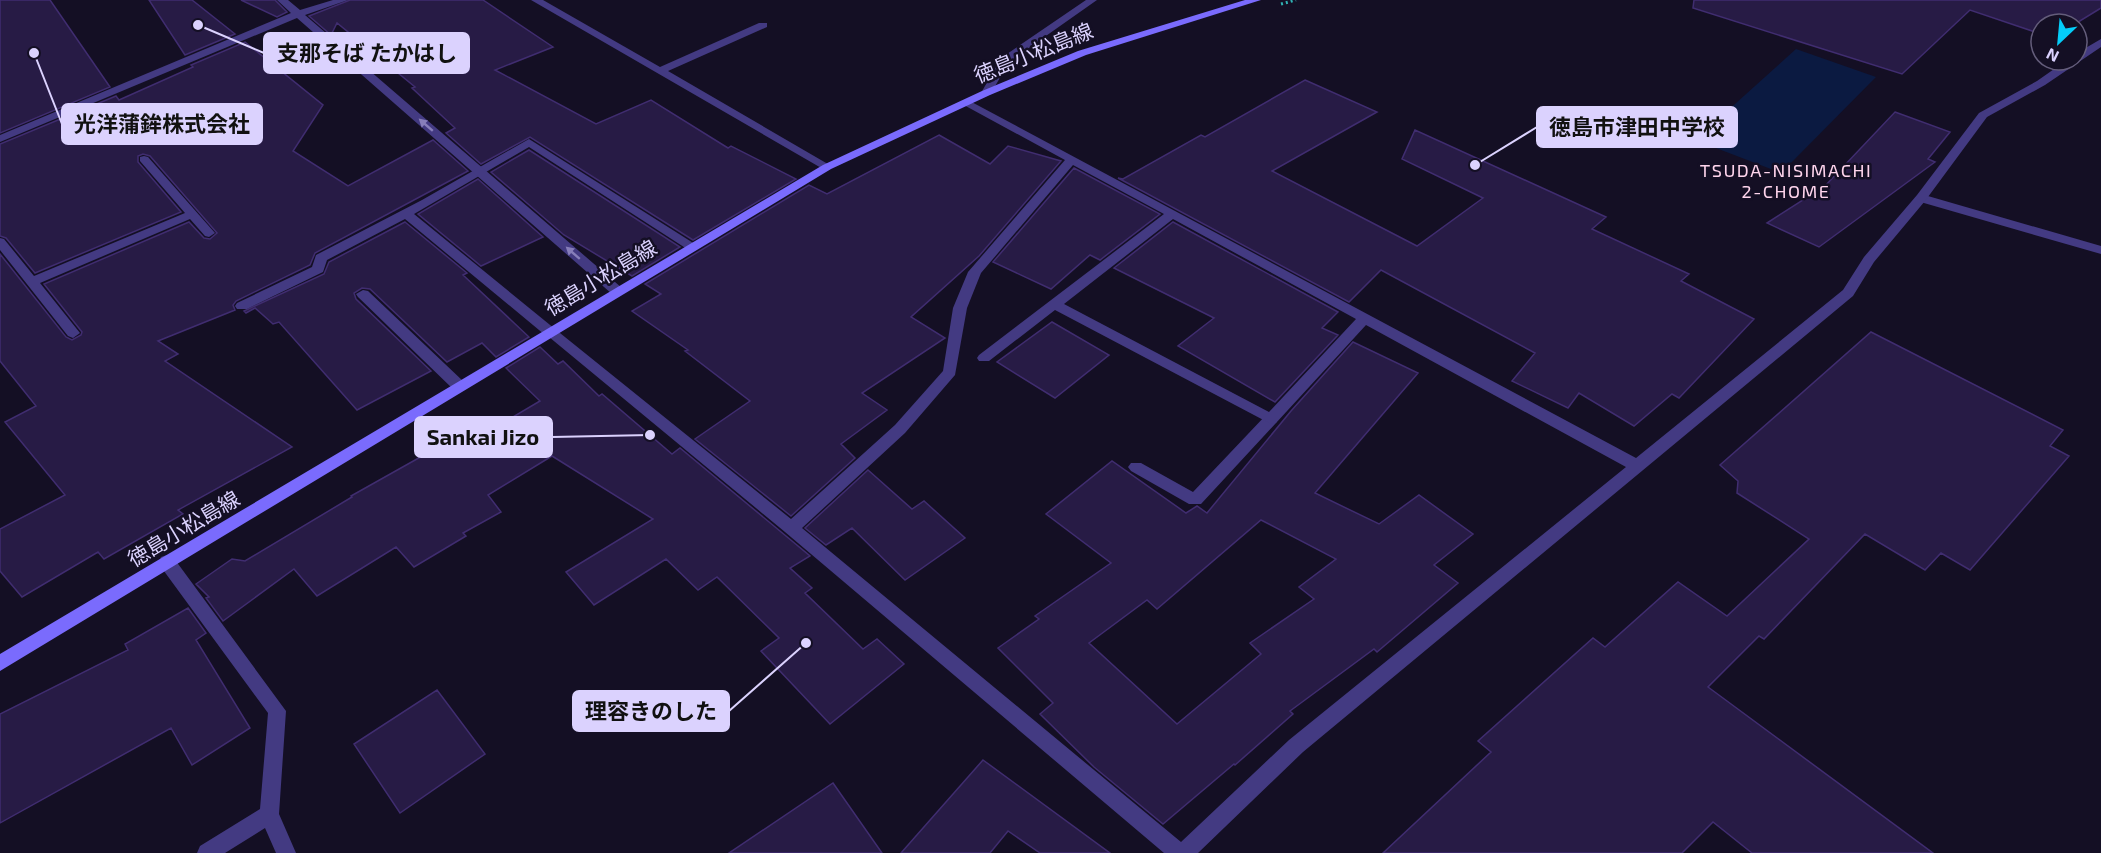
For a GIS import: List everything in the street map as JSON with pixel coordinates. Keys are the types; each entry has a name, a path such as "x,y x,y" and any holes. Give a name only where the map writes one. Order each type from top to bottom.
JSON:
{"main road":[{"name":"徳島小松島線","path":"0,663 827,167 986,93 1082,53 1256,0"}],"street":[{"path":"282,0 617,291"},
{"path":"0,139 298,14 343,0"},
{"path":"536,0 827,167"},
{"path":"986,93 1005,60 1092,0"},
{"path":"659,71 763,25"},
{"path":"1184,853 1296,746 1848,293 1869,260 1921,198 1983,116 2057,72"},
{"path":"966,102 1637,466"},
{"path":"242,306 318,268 321,258 406,214 529,142 692,246"},
{"path":"144,159 209,233"},
{"path":"791,528 900,429 950,372 960,308 975,272 1071,160"},
{"path":"1921,198 2101,250"},
{"path":"32,282 192,214"},
{"path":"406,214 791,528 1179,853"},
{"path":"984,358 1172,214"},
{"path":"0,242 73,333"},
{"path":"363,294 459,386"},
{"path":"1053,304 1271,419"},
{"path":"1136,467 1195,500 1365,318"},
{"path":"168,562 277,711 269,814 286,853"},
{"path":"207,853 269,814"}],"water":[{"path":"1796,49 1876,77 1781,173 1695,140"}],"building":[{"path":"0,0 50,0 110,87 0,133"},
{"path":"149,0 192,0 235,34 185,55"},
{"path":"241,0 275,0 287,12 277,17"},
{"path":"350,0 483,0 553,47 495,70 596,124 651,100 728,148 731,146 796,179 693,240 530,137 481,164 446,133 455,128 412,88 415,87 337,23 331,35 309,16"},
{"path":"1694,0 2101,0 2101,8 2089,15 2089,12 2029,12 2029,30 1970,10 1902,74 1693,8"},
{"path":"245,42 323,105 293,151 348,186 433,140 468,171 315,253 310,265 236,301 233,305 235,310 158,341 178,354 165,361 292,447 178,510 183,514 104,559 98,552 22,597 0,571 0,529 65,495 5,422 36,406 0,361 0,254 66,337 72,340 82,332 44,284 189,222 204,238 210,239 217,233 150,156 143,154 138,156 138,162 181,212 35,273 6,238 0,236 0,144 116,96 119,100"},
{"path":"1305,80 1377,112 1272,171 1417,246 1483,198 1402,159 1415,130 1606,217 1592,229 1689,274 1681,281 1754,319 1679,398 1672,394 1634,426 1579,393 1568,408 1512,381 1535,353 1381,270 1349,302 1118,178 1123,179 1201,135 1205,137"},
{"path":"1895,112 1950,132 1928,159 1935,162 1819,247 1767,223 1825,186"},
{"path":"939,135 990,164 1008,146 1061,161 979,256 911,317 945,338 862,393 887,410 841,444 855,458 791,516 695,439 750,401 685,351 688,350 632,311 661,294 645,284 809,185 827,194"},
{"path":"529,150 680,247 632,276 564,235 491,172"},
{"path":"1074,168 1160,214 1100,260 1090,255 1051,289 993,262"},
{"path":"478,179 543,237 481,266 418,214"},
{"path":"405,222 467,273 463,275 529,337 496,357 482,343 447,362 370,289 362,288 354,293 356,299 431,371 357,410 279,322 273,324 255,308 246,313 244,311 324,274 329,262"},
{"path":"1173,222 1338,312 1322,328 1338,335 1275,402 1178,346 1214,318 1114,268"},
{"path":"1052,322 1109,355 1055,398 997,362"},
{"path":"1871,332 2063,430 2050,446 2069,456 1970,570 1941,553 1925,570 1865,534 1764,639 1759,636 1708,687 1933,853 1752,853 1713,822 1682,853 1383,853 1491,752 1478,741 1593,638 1605,647 1678,582 1727,616 1809,539 1737,493 1738,481 1720,465"},
{"path":"1353,342 1418,373 1315,493 1379,524 1419,495 1473,534 1434,565 1458,583 1377,652 1374,649 1290,711 1293,714 1163,824 1094,767 1040,714 1053,703 998,648 1039,619 1035,616 1111,563 1046,514 1112,461 1186,513 1197,506 1207,513 1291,411","holes":["1261,520 1336,559 1299,587 1314,599 1250,643 1261,654 1177,724 1089,643 1147,600 1157,609"]},
{"path":"540,347 558,364 563,361 599,396 602,394 672,454 680,448 810,556 790,568 812,588 805,593 863,649 877,639 904,664 830,724 761,651 779,638 717,577 698,590 666,559 594,605 566,572 653,519 552,456 488,495 501,512 463,533 466,536 414,567 396,547 317,596 294,569 223,621 206,598 209,597 196,584 232,559 245,561 351,496 465,432 474,440 540,401 506,368"},
{"path":"868,470 912,509 924,501 965,538 905,580 852,528 826,545 805,528"},
{"path":"188,608 206,633 196,640 250,728 192,765 171,728 0,823 0,714 128,650 125,644"},
{"path":"437,690 485,754 400,813 354,744"},
{"path":"983,760 1110,853 1040,853 1008,831 990,853 901,853"},
{"path":"833,783 882,853 729,853"}],"place":[{"name":"支那そば たかはし","path":"198,25"},
{"name":"光洋蒲鉾株式会社","path":"34,53"},
{"name":"徳島市津田中学校","path":"1475,165"},
{"name":"Sankai Jizo","path":"650,435"},
{"name":"理容きのした","path":"806,643"}],"district":[{"name":"TSUDA-NISIMACHI 2-CHOME","path":"1786,180"}]}
